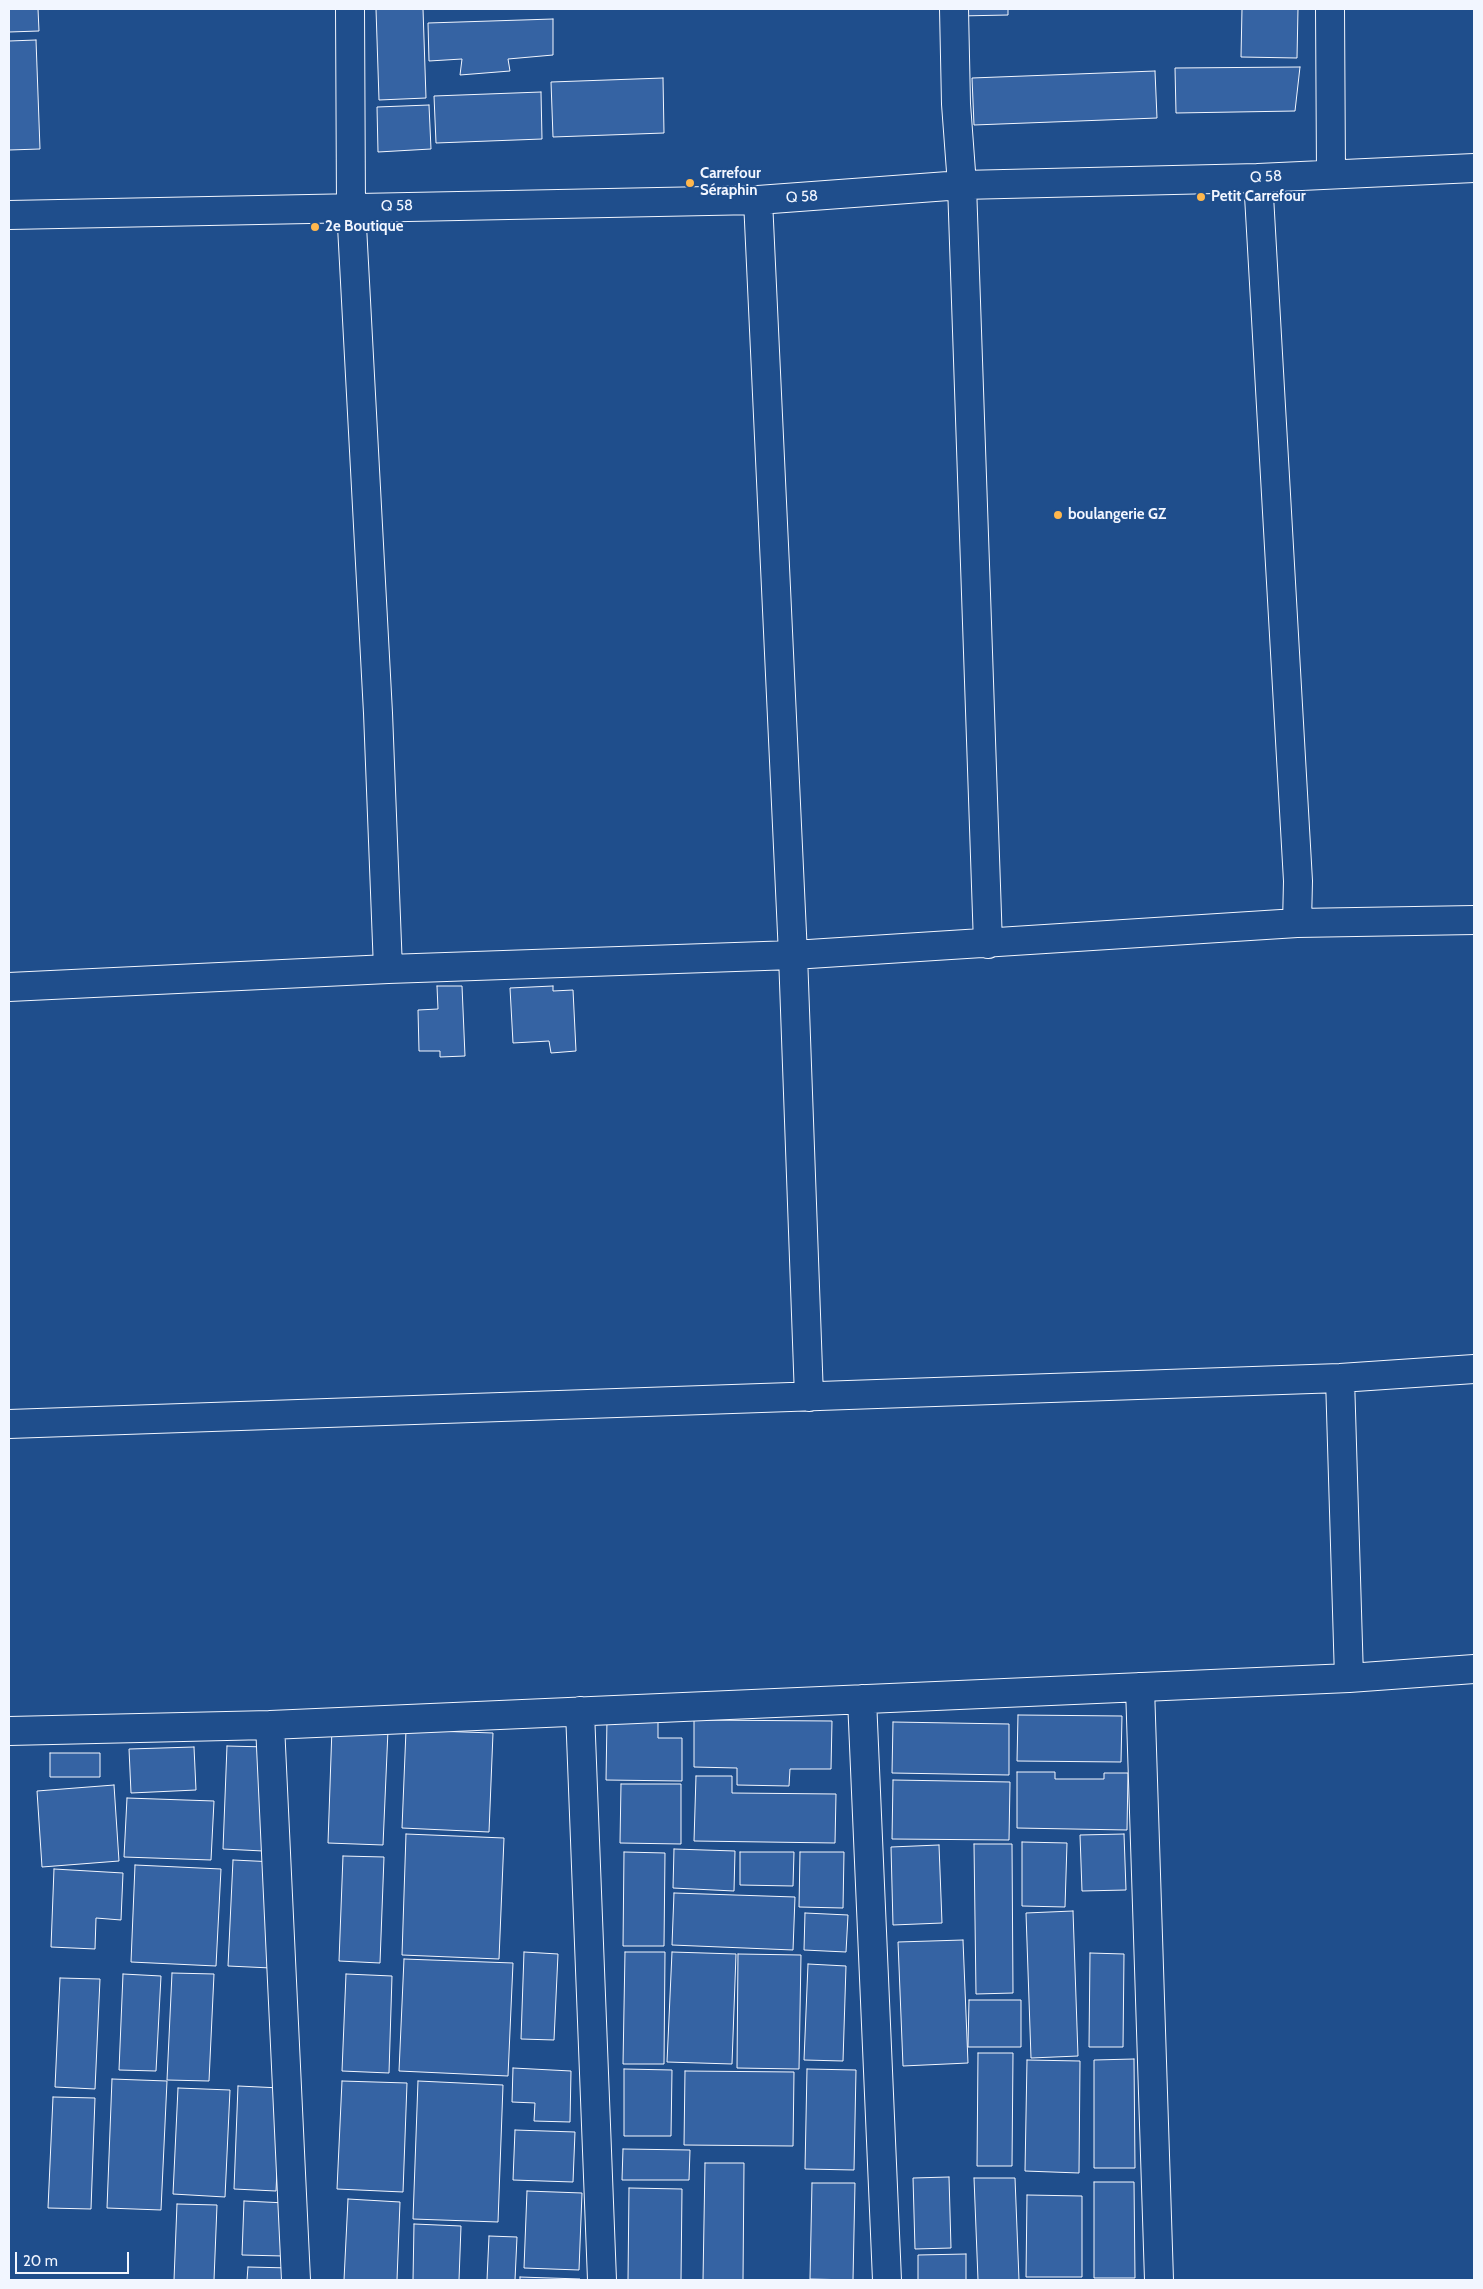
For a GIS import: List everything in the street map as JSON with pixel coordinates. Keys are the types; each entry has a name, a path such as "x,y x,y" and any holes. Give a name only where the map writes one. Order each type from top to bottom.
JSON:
{"street":[{"path":"350,9 351,207 378,723 388,969"},
{"path":"954,9 956,104 962,185 988,944"},
{"path":"1330,9 1331,173"},
{"name":"Q 58","path":"9,214 758,200 962,185 1258,178 1331,173 1474,168"},
{"path":"1258,178 1297,862 1297,923"},
{"path":"758,200 794,955 809,1397"},
{"path":"9,987 388,969 794,955 1297,923 1474,920"},
{"path":"9,1424 1340,1378 1474,1370"},
{"path":"1340,1378 1349,1678"},
{"path":"9,1730 270,1725 1349,1678 1474,1669"},
{"path":"1140,1687 1159,2280"},
{"path":"862,1700 887,2280"},
{"path":"580,1711 602,2280"},
{"path":"270,1725 296,2280"}],"building":[{"path":"9,9 38,9 39,31 9,32"},
{"path":"376,9 423,9 426,98 379,100"},
{"path":"959,9 1008,9 1008,15 959,16"},
{"path":"1242,9 1298,9 1297,58 1241,57"},
{"path":"553,19 553,55 508,59 510,71 460,75 462,59 429,61 428,23"},
{"path":"36,40 40,149 9,150 9,41"},
{"path":"1300,67 1295,111 1176,113 1175,68"},
{"path":"1155,71 1157,118 974,125 972,78"},
{"path":"663,78 664,133 553,137 551,82"},
{"path":"541,92 542,139 436,143 434,96"},
{"path":"429,105 431,149 378,152 377,107"},
{"path":"437,986 462,986 465,1056 440,1057 440,1051 419,1051 418,1010 438,1009"},
{"path":"553,986 553,991 573,990 576,1051 551,1053 549,1041 513,1043 510,988"},
{"path":"1018,1715 1122,1716 1121,1762 1017,1761"},
{"path":"607,1719 658,1720 658,1738 682,1738 682,1781 606,1780"},
{"path":"694,1720 832,1721 831,1769 790,1769 789,1786 737,1785 737,1768 694,1767"},
{"path":"893,1722 1009,1724 1009,1775 892,1773"},
{"path":"332,1728 388,1730 383,1845 328,1843"},
{"path":"406,1730 493,1733 489,1832 402,1828"},
{"path":"227,1746 267,1747 263,1851 223,1849"},
{"path":"194,1747 196,1790 131,1793 129,1749"},
{"path":"50,1753 100,1753 100,1777 50,1777"},
{"path":"1017,1772 1055,1772 1055,1779 1104,1779 1104,1773 1128,1773 1127,1830 1017,1828"},
{"path":"696,1776 732,1776 732,1793 836,1794 835,1843 694,1841"},
{"path":"893,1780 1010,1782 1009,1840 892,1839"},
{"path":"621,1784 681,1784 681,1844 620,1843"},
{"path":"114,1785 119,1861 42,1867 37,1791"},
{"path":"127,1798 214,1801 211,1860 124,1857"},
{"path":"406,1834 504,1838 499,1959 402,1955"},
{"path":"1124,1834 1126,1890 1082,1891 1080,1835"},
{"path":"1022,1842 1067,1843 1065,1907 1022,1906"},
{"path":"974,1844 1012,1844 1013,1993 976,1994"},
{"path":"939,1845 942,1923 893,1925 891,1847"},
{"path":"674,1849 735,1851 734,1891 673,1888"},
{"path":"624,1852 665,1853 664,1946 623,1946"},
{"path":"740,1852 794,1852 793,1886 740,1885"},
{"path":"800,1852 844,1852 843,1908 799,1907"},
{"path":"343,1856 384,1857 380,1963 339,1961"},
{"path":"233,1860 275,1862 271,1968 228,1966"},
{"path":"135,1865 221,1869 216,1966 131,1962"},
{"path":"54,1869 123,1873 121,1920 96,1918 95,1949 51,1947"},
{"path":"674,1893 795,1897 793,1950 672,1945"},
{"path":"1073,1911 1078,2056 1031,2058 1026,1913"},
{"path":"805,1913 848,1915 846,1952 804,1950"},
{"path":"963,1940 968,2063 903,2066 898,1942"},
{"path":"524,1952 558,1954 554,2040 521,2039"},
{"path":"625,1952 665,1952 664,2064 623,2064"},
{"path":"672,1952 736,1954 732,2064 667,2062"},
{"path":"1090,1953 1124,1954 1123,2047 1089,2047"},
{"path":"738,1954 801,1955 799,2069 737,2068"},
{"path":"404,1959 513,1963 508,2076 399,2071"},
{"path":"808,1964 846,1966 843,2061 804,2060"},
{"path":"172,1973 214,1974 209,2081 167,2080"},
{"path":"123,1974 161,1976 156,2071 119,2070"},
{"path":"346,1974 392,1976 389,2073 342,2071"},
{"path":"60,1978 100,1979 95,2089 55,2087"},
{"path":"969,2000 1021,2000 1021,2047 968,2047"},
{"path":"978,2053 1013,2053 1012,2166 977,2166"},
{"path":"1134,2059 1135,2168 1094,2168 1094,2060"},
{"path":"1027,2060 1080,2061 1079,2173 1025,2171"},
{"path":"513,2068 571,2071 570,2122 534,2121 535,2103 512,2102"},
{"path":"624,2069 672,2070 671,2136 624,2136"},
{"path":"807,2069 856,2070 854,2170 805,2169"},
{"path":"685,2071 794,2072 793,2146 684,2145"},
{"path":"112,2079 167,2081 161,2210 107,2208"},
{"path":"342,2081 407,2083 403,2192 337,2189"},
{"path":"418,2081 503,2085 498,2222 413,2219"},
{"path":"238,2086 281,2088 276,2191 234,2189"},
{"path":"178,2088 230,2090 225,2197 173,2194"},
{"path":"53,2097 95,2098 91,2209 48,2208"},
{"path":"515,2130 575,2132 573,2182 513,2180"},
{"path":"623,2149 690,2150 689,2180 622,2180"},
{"path":"705,2163 744,2163 743,2280 703,2280"},
{"path":"949,2177 951,2248 915,2249 913,2178"},
{"path":"974,2178 1015,2178 1019,2280 978,2280"},
{"path":"1094,2182 1134,2182 1135,2278 1094,2278"},
{"path":"812,2183 855,2183 853,2280 810,2279"},
{"path":"629,2188 682,2189 681,2280 628,2280"},
{"path":"527,2191 582,2193 579,2270 524,2268"},
{"path":"1027,2195 1082,2196 1082,2277 1026,2277"},
{"path":"348,2199 400,2202 397,2280 344,2280"},
{"path":"244,2201 286,2203 283,2256 242,2255"},
{"path":"177,2204 217,2205 214,2280 174,2280"},
{"path":"414,2224 461,2226 459,2280 413,2280"},
{"path":"489,2236 517,2237 515,2280 487,2280"},
{"path":"966,2254 966,2280 918,2280 918,2255"},
{"path":"248,2267 290,2268 289,2280 247,2280"},
{"path":"520,2277 580,2279 580,2280 520,2280"}],"place":[{"name":"Carrefour Séraphin","path":"690,183"},
{"name":"Petit Carrefour","path":"1201,197"},
{"name":"2e Boutique","path":"315,227"},
{"name":"boulangerie GZ","path":"1058,515"}]}
